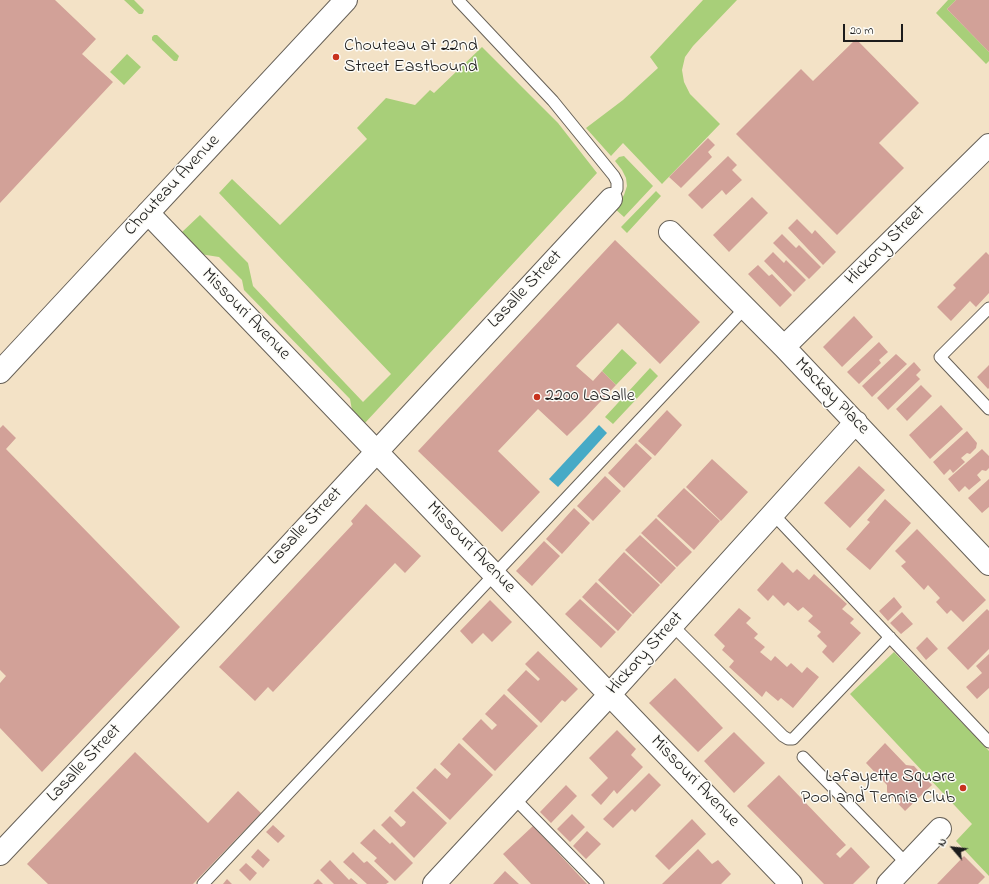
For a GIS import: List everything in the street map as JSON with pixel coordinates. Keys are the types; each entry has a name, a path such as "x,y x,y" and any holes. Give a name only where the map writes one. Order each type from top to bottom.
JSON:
{"street":[{"name":"Chouteau Avenue","path":"0,372 346,0"},
{"name":"Hickory Street","path":"784,347 989,145"},
{"name":"Lasalle Street","path":"0,854 217,624 611,199"},
{"name":"Missouri Avenue","path":"148,213 791,884"},
{"name":"Mackay Place","path":"670,232 784,347 989,564"},
{"name":"Hickory Street","path":"434,884 610,694 856,422"},
{"path":"888,884 940,829"}],"lane":[{"path":"458,0 553,101 614,176 617,182 617,189 611,199"},
{"path":"203,884 745,308"},
{"path":"989,308 940,357 989,409"},
{"path":"773,514 989,742"},
{"path":"672,625 783,736 788,739 793,739 890,637"},
{"path":"802,757 907,864"},
{"path":"514,798 598,884"}],"green space":[{"path":"124,0 134,0 144,10 143,13 139,14"},
{"path":"703,0 737,0 693,46 685,57 682,70 684,82 690,94 720,124 662,184 623,143 611,156 586,128 623,100 658,68 650,57"},
{"path":"948,0 956,0 947,9 989,52 989,61 986,64 936,13"},
{"path":"154,35 157,35 179,56 177,61 174,61 152,40"},
{"path":"482,47 558,123 597,173 364,424 352,410 350,399 244,290 242,280 219,257 200,254 181,233 200,215 248,263 253,286 363,402 391,374 219,193 232,179 280,225 367,139 357,128 386,98 415,105 430,90 434,93"},
{"path":"127,54 141,67 124,85 110,72"},
{"path":"624,156 653,186 624,217 614,208 624,195 627,186 626,178 615,161 619,157"},
{"path":"656,191 661,196 627,233 621,227"},
{"path":"622,349 637,363 616,385 602,371"},
{"path":"650,368 658,376 613,424 605,417"},
{"name":"Lafayette Square Pool and Tennis Club","path":"894,652 989,751 989,876 956,841 972,824 850,694"}],"water":[{"path":"599,425 607,433 558,487 549,479"}],"building":[{"path":"0,0 55,0 96,39 82,54 113,82 0,203"},
{"path":"956,0 989,0 989,52 947,9"},
{"path":"856,39 919,103 879,143 904,168 837,235 736,134 801,69 813,81"},
{"path":"708,138 715,145 708,152 712,157 681,188 669,177"},
{"path":"728,156 737,165 732,170 742,180 726,195 722,190 702,209 688,195"},
{"path":"752,197 768,213 729,252 713,235"},
{"path":"797,219 812,234 815,230 836,252 823,265 788,228"},
{"path":"782,234 796,248 799,245 821,267 809,279 773,243"},
{"name":"2200 LaSalle","path":"615,240 700,322 660,364 618,323 576,366 593,381 602,371 616,385 567,436 538,409 498,451 540,492 502,532 418,451"},
{"path":"773,252 784,263 786,260 806,280 794,292 764,261"},
{"path":"986,252 989,255 989,293 976,307 970,301 951,321 937,307 956,288 953,285"},
{"path":"758,265 769,276 772,274 792,295 780,307 748,274"},
{"path":"854,316 873,337 842,367 823,347"},
{"path":"879,342 888,352 879,360 881,363 859,384 847,372"},
{"path":"896,354 907,364 872,397 862,386"},
{"path":"914,362 921,370 916,375 920,379 888,410 877,398"},
{"path":"989,365 989,388 988,389 977,377"},
{"path":"921,385 932,396 907,421 896,409"},
{"path":"941,405 963,429 930,459 909,435"},
{"path":"667,410 682,425 655,456 638,441"},
{"path":"3,425 16,438 6,449 180,627 42,772 0,728 0,683 6,676 0,670 0,428"},
{"path":"967,431 977,443 976,448 970,454 967,453 961,458 965,462 953,473 950,469 944,475 933,462"},
{"path":"636,443 652,458 624,488 608,473"},
{"path":"982,449 989,456 989,468 986,471 982,470 977,475 981,480 969,490 965,486 959,492 948,479"},
{"path":"712,459 748,492 721,521 686,487"},
{"path":"859,466 885,490 850,528 824,503"},
{"path":"605,476 621,491 593,521 577,506"},
{"path":"989,479 989,507 982,513 968,498"},
{"path":"684,488 720,521 694,550 657,516"},
{"path":"885,499 911,523 870,570 846,549 870,522 867,520"},
{"path":"366,504 421,556 405,573 395,563 273,692 268,687 255,701 219,667 353,524 351,521"},
{"path":"574,508 590,523 562,554 546,539"},
{"path":"656,518 692,552 677,567 641,533"},
{"path":"917,529 986,600 963,622 951,610 947,614 936,602 940,598 928,585 924,590 901,566 906,562 895,551"},
{"path":"640,535 676,568 661,584 625,550"},
{"path":"544,541 560,556 532,586 516,571"},
{"path":"624,552 660,585 633,614 598,580"},
{"path":"782,562 793,573 797,569 809,580 814,574 847,604 842,609 854,619 850,623 861,633 833,663 822,652 827,646 817,636 821,632 808,621 813,616 803,607 798,611 788,602 784,606 773,595 768,601 757,590"},
{"path":"596,582 632,615 618,631 582,597"},
{"path":"894,597 902,607 888,621 879,611"},
{"path":"580,599 616,632 601,648 565,614"},
{"path":"490,600 512,622 492,642 483,633 472,644 460,631"},
{"path":"739,608 751,618 746,623 758,634 754,638 765,647 760,652 771,661 775,656 787,667 791,663 802,673 807,667 819,677 793,708 781,698 778,701 766,691 762,697 729,667 734,661 722,650 725,646 714,635"},
{"path":"987,609 989,611 989,649 968,670 947,648"},
{"path":"902,612 913,624 901,634 890,623"},
{"path":"927,637 938,649 926,660 916,648"},
{"path":"538,651 578,689 565,702 562,700 541,723 507,690 526,670 538,681 540,679 525,664"},
{"path":"989,654 989,688 977,699 966,687 982,673 976,666"},
{"path":"675,678 723,728 698,752 649,703"},
{"path":"504,694 538,726 495,771 462,739 481,719 492,730 497,725 485,714"},
{"path":"617,730 636,749 631,755 643,767 617,794 614,790 601,805 591,795 608,778 589,758"},
{"path":"734,732 765,763 734,793 704,761"},
{"path":"459,743 493,775 450,820 416,788 435,768 447,779 451,774 440,764"},
{"path":"885,743 906,765 914,766 932,785 905,811 887,792 887,785 866,763"},
{"path":"135,752 208,823 238,791 261,813 193,884 48,884 27,864"},
{"path":"649,773 661,785 635,812 632,809 613,828 603,819"},
{"path":"779,775 846,845 836,854 840,858 851,847 870,867 853,884 824,884 747,806"},
{"path":"566,785 577,796 551,823 540,812"},
{"path":"413,791 447,823 414,858 381,825 390,816 401,827 404,825 406,822 394,811"},
{"path":"572,814 585,827 570,842 557,829"},
{"path":"692,819 706,834 669,870 655,856"},
{"path":"273,825 285,836 278,843 266,832"},
{"path":"533,826 587,884 531,884 503,854"},
{"path":"374,829 390,844 392,842 413,863 395,881 374,861 377,858 360,843"},
{"path":"587,831 601,844 586,859 573,846"},
{"path":"258,849 270,860 263,868 251,857"},
{"path":"698,849 712,864 718,860 731,874 721,884 662,884"},
{"path":"353,852 364,863 367,861 389,882 386,884 367,884 343,862"},
{"path":"964,856 985,877 978,884 937,884"},
{"path":"330,860 349,880 351,878 358,884 334,884 320,870"},
{"path":"246,863 257,873 250,881 239,870"},
{"path":"505,871 519,884 493,884"},
{"path":"227,879 232,884 223,884"},
{"path":"318,879 323,884 313,884"}],"place":[{"name":"Chouteau at 22nd Street Eastbound","path":"336,57"},
{"name":"2200 LaSalle","path":"537,397"},
{"name":"Lafayette Square Pool and Tennis Club","path":"963,788"}]}
